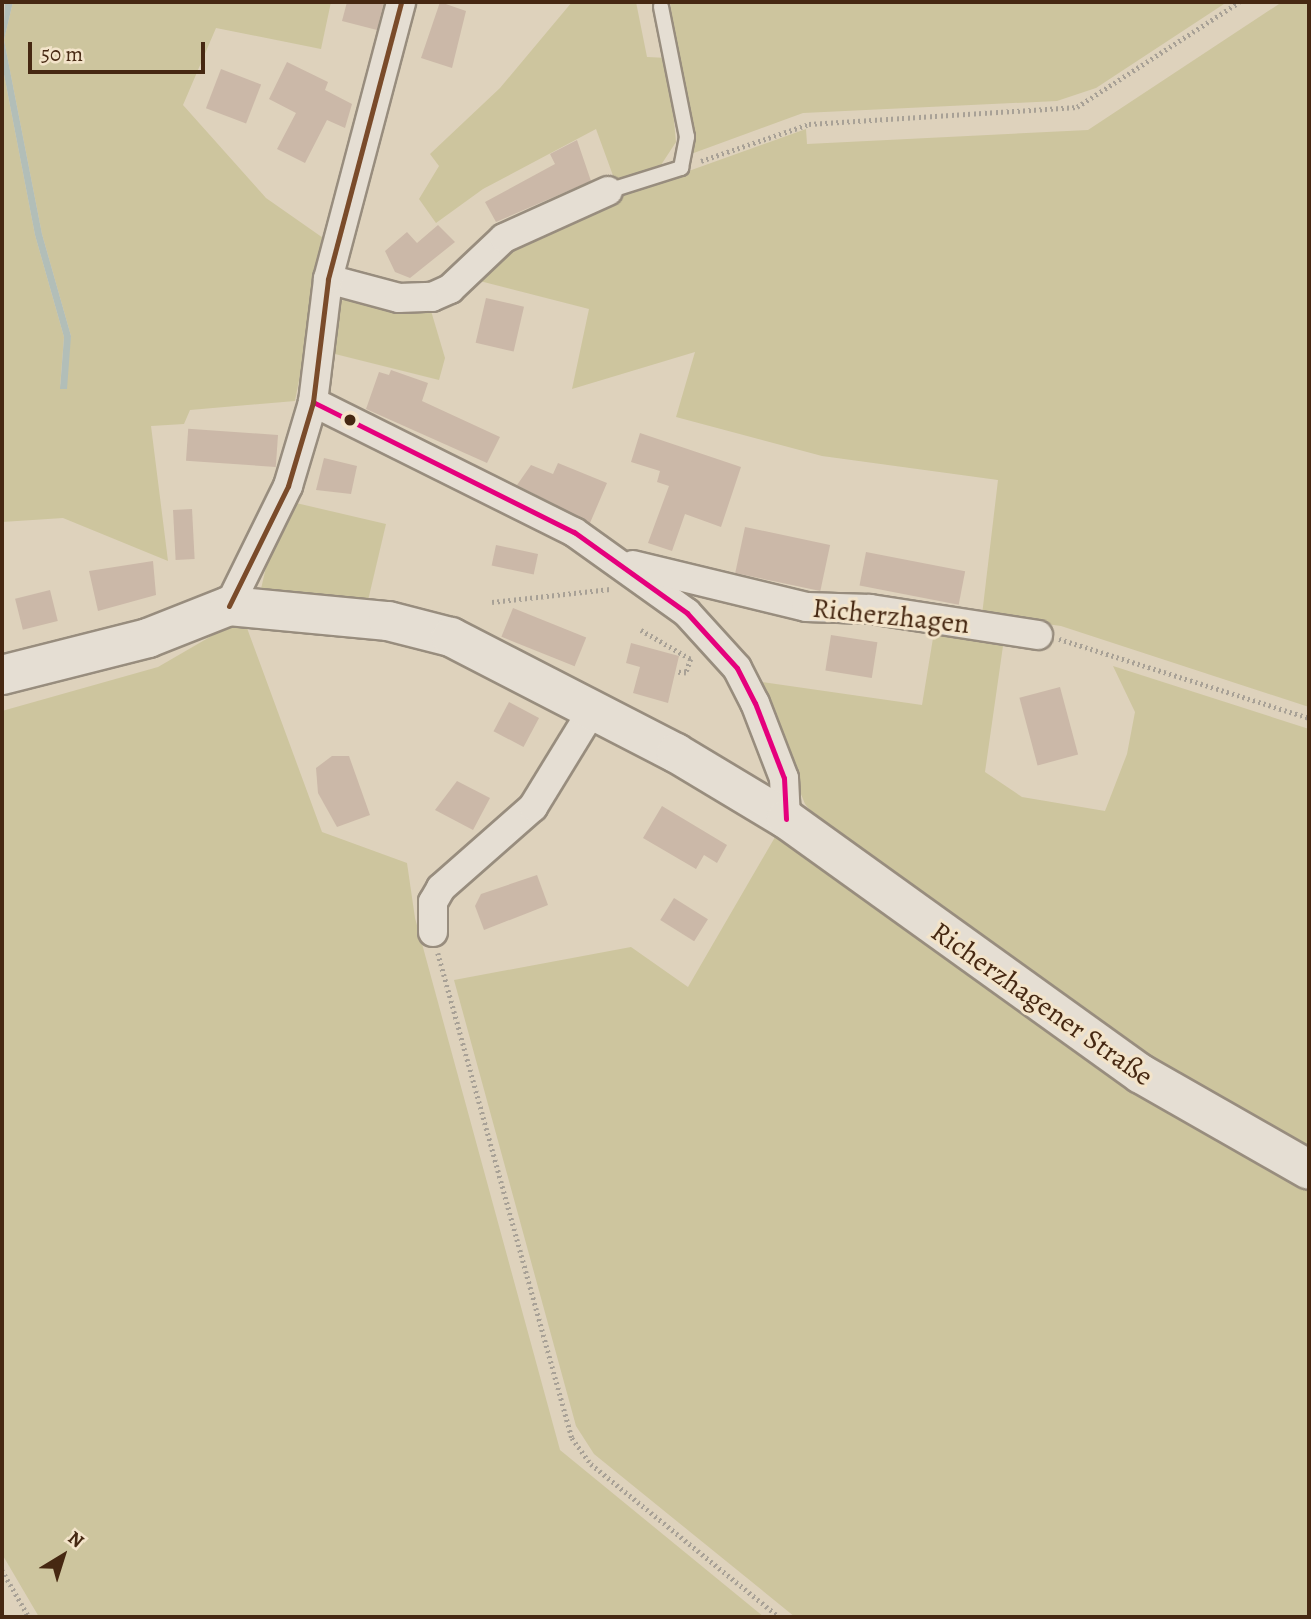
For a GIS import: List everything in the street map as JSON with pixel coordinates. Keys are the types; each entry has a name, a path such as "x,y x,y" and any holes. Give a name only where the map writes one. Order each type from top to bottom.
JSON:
{"street":[{"path":"229,606 288,486 313,402 328,279 401,2"},
{"path":"328,279 399,298 432,297 450,289 504,238 608,191"},
{"name":"Richerzhagen","path":"313,402 554,521 623,563 687,613 737,668 784,778 786,819"},
{"name":"Richerzhagen","path":"623,563 806,607 870,609 1038,635"},
{"path":"2,676 148,638 229,606 430,629 593,709 786,819"},
{"path":"433,932 433,902 441,888 533,807 593,709"},
{"name":"Richerzhagener Straße","path":"786,819 1140,1074 1309,1170"}],"lane":[{"path":"608,191 681,168 687,137 661,7"}],"path":[{"path":"681,168 809,124 1077,107 1238,2"},
{"path":"492,602 647,583"},
{"path":"641,630 691,659 686,673 676,672"},
{"path":"1038,635 1309,718"},
{"path":"433,932 572,1438 591,1464 779,1617"},
{"path":"2,1570 29,1617"}],"shaded area":[{"path":"5,2 13,2 4,40 42,234 71,336 67,389 60,389 64,337 35,235 2,64"},
{"path":"13,2 331,2 321,49 216,28 183,105 266,198 326,240 295,401 190,410 184,424 151,426 168,561 63,518 2,522 2,64 35,235 64,337 60,388 71,336 42,234 4,40"},
{"path":"572,2 636,2 647,57 668,58 676,142 661,165 615,181 596,129 483,189 436,223 419,199 439,166 430,154 500,88"},
{"path":"670,2 1227,2 1096,88 1057,101 803,113 691,154"},
{"path":"1282,2 1309,2 1309,707 1061,626 982,615 998,480 822,456 676,417 695,352 572,389 589,309 472,279 497,255 619,196 806,129 807,144 1088,130"},
{"path":"358,296 429,304 445,358 439,380 327,352 337,302"},
{"path":"296,503 386,524 366,609 274,598 261,589 271,545"},
{"path":"227,627 247,628 322,832 407,863 415,918 560,1450 764,1617 39,1617 2,1554 2,711 158,667"},
{"path":"934,632 1003,646 985,772 1022,797 1105,811 1127,754 1135,712 1113,666 1309,729 1309,1154 1221,1106 830,835 805,804 755,681 922,705"},
{"path":"778,832 1309,1180 1309,1617 795,1617 594,1454 576,1426 454,980 631,947 688,987"}],"building":[{"path":"347,2 384,2 377,30 342,21"},
{"path":"440,2 466,11 452,68 421,58"},
{"path":"287,62 328,82 325,90 352,104 345,128 327,120 305,163 277,149 296,113 269,99"},
{"path":"221,69 261,84 246,124 206,108"},
{"path":"577,140 591,181 496,222 485,202 555,164 550,154"},
{"path":"438,225 455,242 410,278 395,272 385,251 407,232 417,243"},
{"path":"486,298 524,307 514,352 476,343"},
{"path":"391,370 428,383 422,401 500,437 487,463 366,409 379,372 389,375"},
{"path":"188,429 278,435 276,467 186,461"},
{"path":"640,433 741,467 721,527 685,514 672,551 648,543 669,486 657,482 660,471 631,462"},
{"path":"324,458 357,466 351,494 316,490"},
{"path":"558,463 607,483 590,523 517,485 531,465 553,474"},
{"path":"192,509 195,559 176,560 173,510"},
{"path":"745,527 830,545 820,591 735,573"},
{"path":"496,545 538,554 534,574 492,566"},
{"path":"866,552 965,571 959,605 860,585"},
{"path":"153,561 156,595 98,611 89,571"},
{"path":"50,590 58,621 23,630 15,599"},
{"path":"513,608 586,638 575,666 501,637"},
{"path":"831,635 877,642 872,678 825,671"},
{"path":"631,643 679,656 668,703 633,693 640,667 626,663"},
{"path":"1060,687 1078,755 1038,765 1019,698"},
{"path":"509,702 539,718 524,747 494,731"},
{"path":"332,756 349,756 370,815 337,827 318,793 316,768"},
{"path":"457,781 490,798 473,830 435,810"},
{"path":"662,806 727,845 717,863 704,855 696,869 643,838"},
{"path":"537,875 548,905 484,930 475,906 481,894"},
{"path":"674,898 708,919 694,941 660,920"}],"transit line":[{"path":"229,606 288,486 313,402 328,279 401,2"},
{"path":"313,402 574,532 687,613 737,668 755,703 784,778 786,819"}]}
